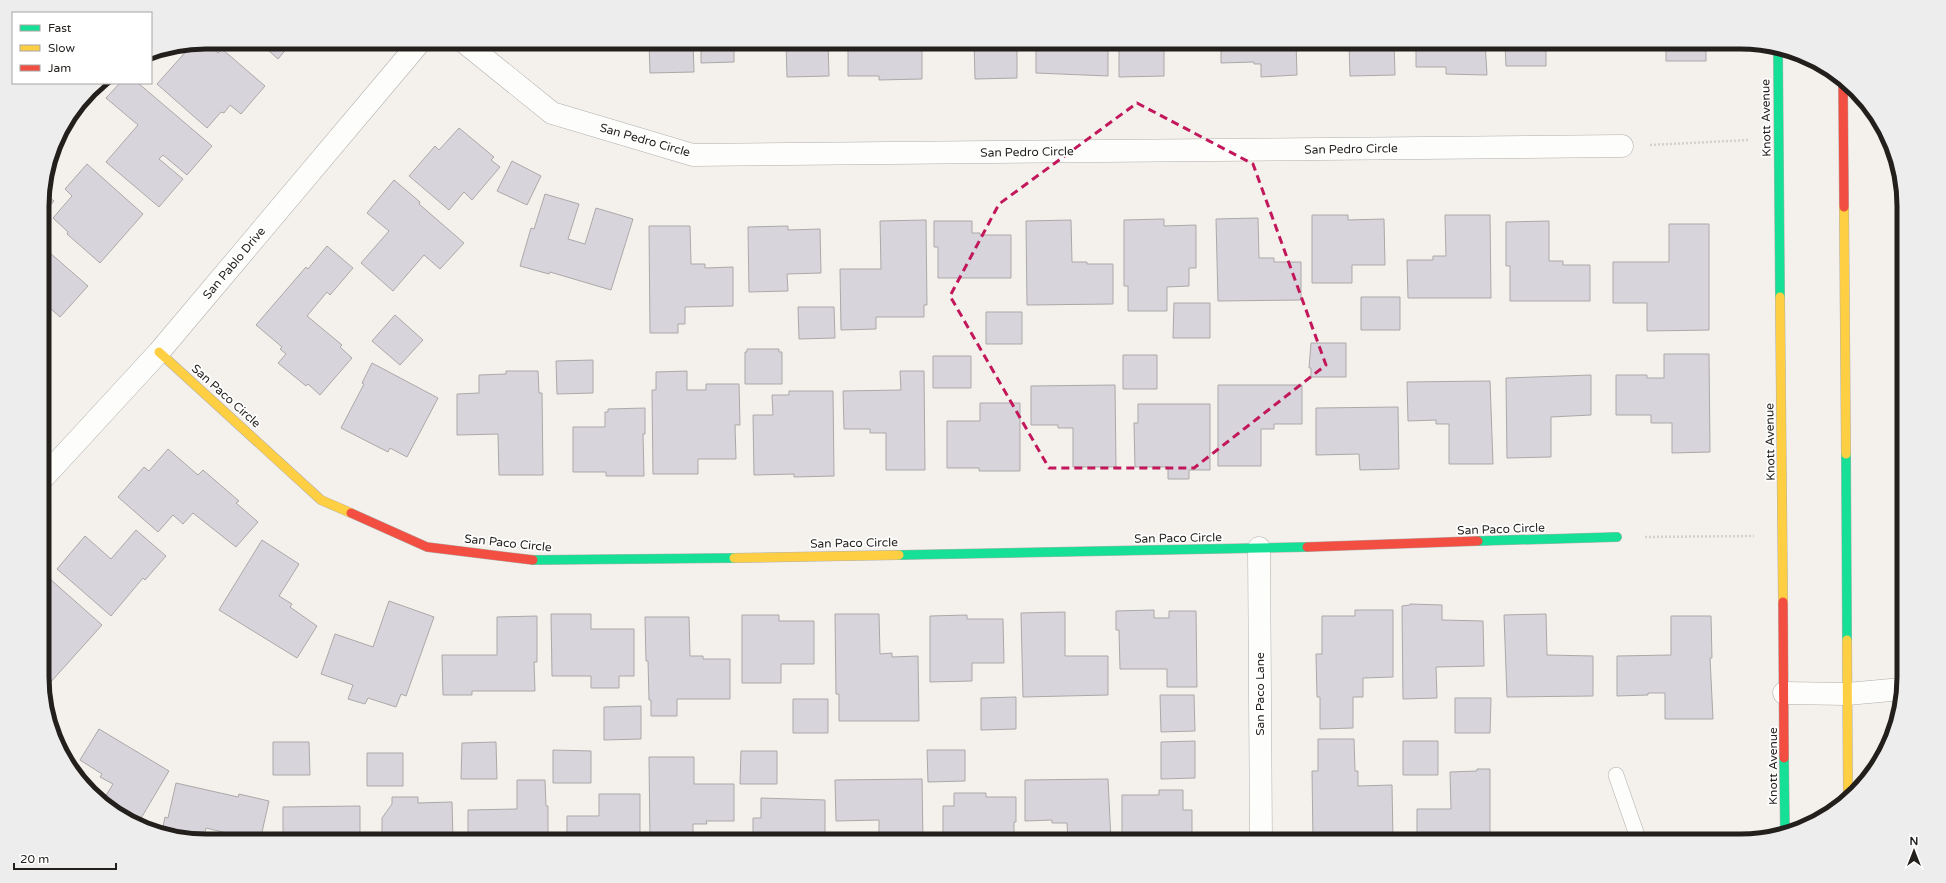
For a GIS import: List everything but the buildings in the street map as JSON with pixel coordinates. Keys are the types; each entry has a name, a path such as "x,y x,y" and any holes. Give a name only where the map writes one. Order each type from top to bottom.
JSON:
{"main road":[{"name":"Knott Avenue","path":"1778,53 1785,828"},
{"path":"1843,87 1848,791"},
{"name":"San Paco Circle","path":"159,352 321,500 427,546 541,561 1259,548 1617,537"}],"street":[{"name":"San Pablo Drive","path":"49,471 159,352 414,49"},
{"name":"San Pedro Circle","path":"473,49 552,113 693,155 1622,146"},
{"name":"San Paco Lane","path":"1259,548 1261,834"},
{"path":"1784,692 1847,694 1897,689"}],"lane":[{"path":"1616,775 1637,834"}],"path":[{"path":"1622,146 1778,138"},
{"path":"1617,537 1783,536"}],"highlighted area":[{"path":"1137,103 1253,164 1326,365 1194,468 1049,468 950,296 999,204"}],"traffic: fast":[{"path":"1778,53 1780,297"},
{"path":"1846,454 1847,640"},
{"path":"1478,541 1617,537"},
{"path":"899,555 1307,547"},
{"path":"533,560 734,558"},
{"path":"1784,758 1785,828"}],"traffic: slow":[{"path":"1844,207 1846,454"},
{"path":"1780,297 1783,602"},
{"path":"159,352 321,500 351,513"},
{"path":"734,558 899,555"},
{"path":"1847,640 1848,791"}],"traffic: jam":[{"path":"1843,87 1844,207"},
{"path":"351,513 427,547 533,560"},
{"path":"1307,547 1478,541"},
{"path":"1783,602 1784,758"}]}
